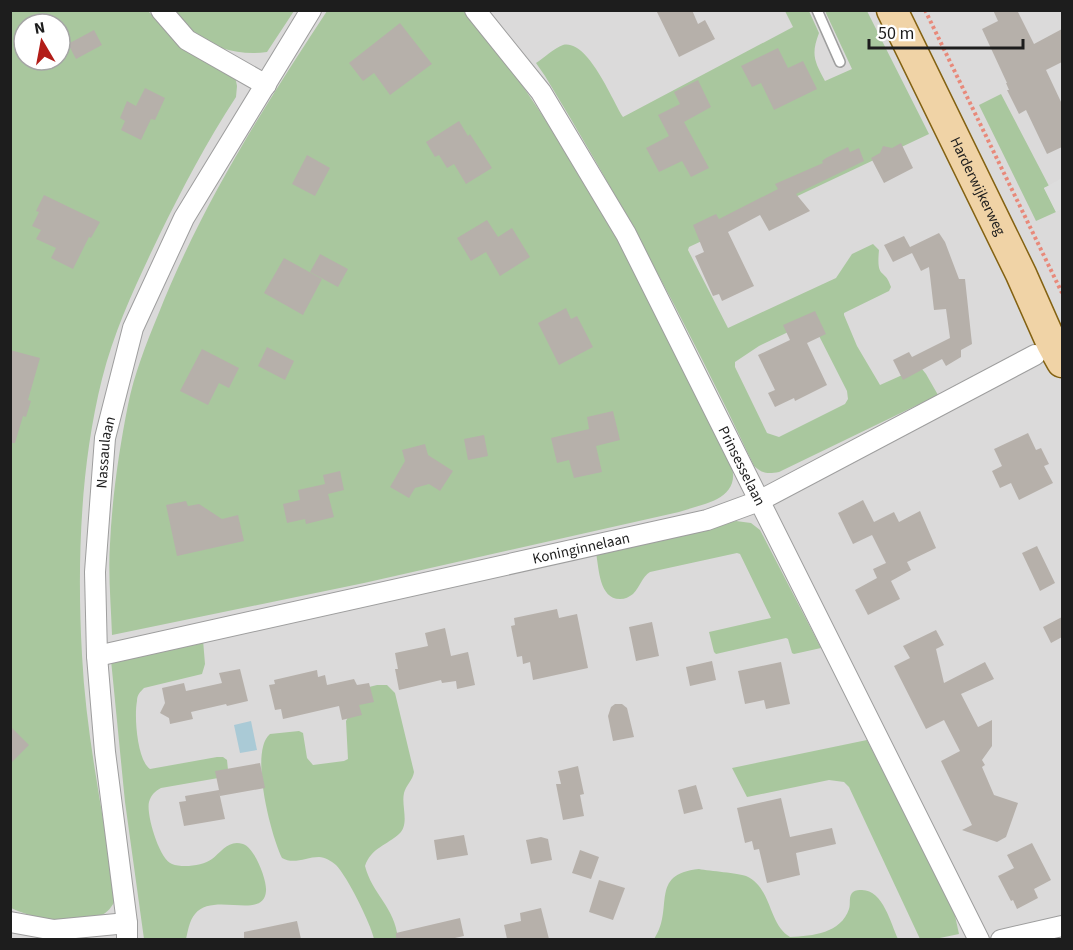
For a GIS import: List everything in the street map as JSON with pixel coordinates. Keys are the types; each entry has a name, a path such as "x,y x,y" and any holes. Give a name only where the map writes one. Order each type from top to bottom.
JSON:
{"main road":[{"name":"Harderwijkerweg","path":"892,10 1055,344"},
{"name":"Harderwijkerweg","path":"909,10 1033,267 1055,344"}],"street":[{"path":"161,10 187,40 266,85"},
{"name":"Nassaulaan","path":"127,931 105,752 97,656 95,572 105,438 133,328 184,218 311,10"},
{"name":"Prinsesselaan","path":"475,10 541,92 626,234 980,939"},
{"name":"Koninginnelaan","path":"97,656 706,520 759,501 1055,344"},
{"path":"10,922 54,930 127,931"},
{"path":"1001,939 1062,926"}],"lane":[{"path":"817,10 840,62"}],"path":[{"name":"Harderwijkerweg","path":"925,10 1062,292"}],"shaded area":[{"path":"11,11 1062,11 1062,939 11,939"},
{"path":"1062,178 1062,209 1056,212 1044,188"}],"green space":[{"path":"11,11 148,11 170,33 235,76 236,97 186,183 127,306 102,379 89,447 80,551 82,655 91,746 116,898 109,909 99,916 54,919 23,913 11,908"},
{"path":"170,11 294,11 267,52 248,53 211,44 191,32"},
{"path":"327,11 468,11 513,72 555,135 633,267 732,467 733,478 730,487 718,499 679,512 364,583 112,635 109,555 114,492 128,405 141,360 175,275 213,196 257,121"},
{"path":"785,11 809,11 819,33 814,52 818,68 825,81 852,69 825,11 867,11 929,134 689,247 688,250 728,328 836,278 852,254 873,244 879,250 880,270 891,287 889,291 844,313 857,346 880,385 918,368 926,374 938,395 779,472 769,473 760,471 754,466 655,268 601,171 536,63 563,45 572,46 581,51 598,72 623,117 793,27","holes":["805,324 815,328 847,391 848,399 845,404 779,437 767,433 735,367 735,362 759,346"]},
{"path":"1001,94 1049,186 1044,188 1056,212 1036,221 979,105"},
{"path":"736,521 751,523 760,530 821,648 794,654 786,638 716,654 714,652 709,632 771,618 740,554 737,553 650,572 633,594 625,598 613,598 601,582 596,553"},
{"path":"203,640 205,664 202,674 144,688 139,694 136,717 139,747 150,769 223,757 227,760 228,770 224,777 157,790 149,802 152,826 162,854 172,864 181,866 203,863 212,859 229,845 243,844 252,851 259,865 265,880 266,891 263,900 257,904 213,905 203,908 191,920 186,939 144,939 125,802 111,660"},
{"path":"387,685 395,693 414,772 404,793 405,820 402,830 375,851 365,866 368,876 393,918 398,939 374,939 352,889 341,871 332,862 321,857 296,861 282,858 268,814 262,775 261,757 264,743 270,734 299,731 303,733 307,758 313,765 348,759 346,721 369,687"},
{"path":"867,740 954,911 959,934 935,939 920,939 849,787 844,782 829,780 747,797 732,768"},
{"path":"699,869 742,875 754,881 766,897 777,924 790,937 808,936 833,928 845,917 853,892 856,890 869,891 881,902 898,939 654,939 660,928 668,885 673,878 683,872"}],"water":[{"path":"251,721 257,750 240,753 234,725"}],"building":[{"path":"656,10 692,10 698,24 705,20 715,39 679,57"},
{"path":"993,10 1017,10 1034,44 1062,29 1062,62 1046,70 1062,104 1062,147 1047,154 1026,110 1019,114 982,29 998,21"},
{"path":"400,23 432,64 390,95 374,73 363,81 349,63"},
{"path":"94,30 102,45 76,59 72,52 72,42"},
{"path":"778,48 788,68 803,61 817,89 774,110 761,83 752,87 741,66"},
{"path":"698,80 711,107 684,122 709,168 691,177 682,161 659,172 646,148 669,136 658,115 680,104 674,92"},
{"path":"145,88 165,98 155,120 151,119 141,140 121,130 125,121 120,118 127,101 136,106"},
{"path":"459,121 492,168 466,184 454,164 447,168 439,155 435,157 426,142"},
{"path":"901,143 913,168 884,183 871,158 880,153 883,146 892,148"},
{"path":"848,147 850,152 859,148 864,161 796,194 810,211 769,231 760,215 728,232 754,286 722,301 719,294 713,296 695,256 704,252 693,225 716,214 719,219 778,189 775,184 823,163 822,161 826,158"},
{"path":"307,155 330,168 315,196 292,184"},
{"path":"44,195 100,222 91,238 89,237 73,269 51,258 56,248 36,239 41,230 32,226"},
{"path":"487,220 498,237 512,228 530,257 500,276 486,252 471,261 457,238"},
{"path":"939,233 945,242 959,279 965,279 972,344 961,350 961,357 946,366 942,359 903,380 893,360 909,352 912,357 950,338 946,309 934,310 929,267 921,271 912,253 893,262 884,245 904,236 910,247"},
{"path":"320,254 348,269 338,287 310,272"},
{"path":"284,258 322,279 303,315 264,293"},
{"path":"566,308 571,319 577,316 593,347 559,365 538,323"},
{"path":"815,311 826,334 807,343 827,385 795,401 794,398 775,407 768,393 775,390 758,355 790,340 783,325"},
{"path":"267,347 294,361 285,380 258,366"},
{"path":"202,349 239,368 229,388 219,383 208,405 180,391"},
{"path":"10,350 40,358 28,400 31,401 26,417 23,416 15,443 10,443"},
{"path":"613,411 620,440 596,446 602,472 574,478 569,460 557,463 551,438 589,429 587,417"},
{"path":"1028,433 1036,450 1041,448 1049,464 1044,466 1053,483 1019,500 1011,483 1000,488 992,471 1002,466 994,449"},
{"path":"484,435 488,456 468,460 464,439"},
{"path":"425,444 428,455 453,471 440,491 429,484 415,488 409,498 390,487 405,461 402,450"},
{"path":"340,471 344,490 328,494 334,517 306,524 305,519 287,523 283,504 300,500 298,490 325,484 323,475"},
{"path":"863,500 874,522 894,512 899,522 920,511 936,548 907,562 911,570 891,581 900,599 868,615 855,590 877,578 873,569 886,563 872,535 853,544 838,513"},
{"path":"186,501 188,506 199,504 222,519 238,515 244,541 177,556 166,505"},
{"path":"1037,546 1055,583 1040,591 1022,553"},
{"path":"557,609 559,618 577,614 588,668 533,680 530,662 523,664 522,656 517,657 511,626 515,625 514,618"},
{"path":"1062,617 1062,637 1051,643 1043,627"},
{"path":"652,622 659,656 636,661 629,627"},
{"path":"445,628 451,656 468,652 475,685 457,689 456,681 442,683 441,680 399,690 395,653 428,646 425,633"},
{"path":"936,630 944,645 936,649 944,683 985,662 994,679 961,694 978,727 992,720 992,746 982,760 985,765 982,767 994,795 1018,803 1006,837 997,842 962,830 972,825 941,761 960,751 944,720 926,729 894,666 910,658 903,646"},
{"path":"712,661 716,680 690,686 686,667"},
{"path":"781,662 790,704 766,709 764,700 745,704 738,671"},
{"path":"240,669 248,701 191,712 193,719 170,724 169,718 160,713 165,703 162,688 184,683 186,691 222,683 219,673"},
{"path":"317,670 318,677 325,675 327,685 354,679 357,685 369,683 374,702 359,705 362,715 342,720 339,706 283,719 281,709 275,710 269,685 275,684 274,680"},
{"path":"615,704 622,704 627,708 634,737 613,741 608,716 611,707"},
{"path":"10,726 29,745 10,764"},
{"path":"260,763 265,788 220,796 219,792 225,819 184,826 179,802 186,801 185,796 219,790 215,771"},
{"path":"578,766 584,794 580,795 584,816 563,820 556,784 561,784 558,771"},
{"path":"696,785 703,809 684,814 678,790"},
{"path":"781,798 790,837 832,828 836,844 796,853 800,875 767,883 759,849 754,850 752,841 745,843 737,808"},
{"path":"464,835 468,855 437,860 434,840"},
{"path":"541,837 548,839 552,860 531,864 526,840"},
{"path":"1032,843 1051,880 1034,889 1038,898 1017,909 998,876 1014,868 1007,855"},
{"path":"580,850 599,857 591,879 572,873"},
{"path":"599,880 625,888 613,920 589,912"},
{"path":"541,908 549,939 507,939 504,925 521,921 520,913"},
{"path":"460,918 464,936 455,939 396,939 396,933"},
{"path":"297,921 301,939 244,939 244,932"}]}
